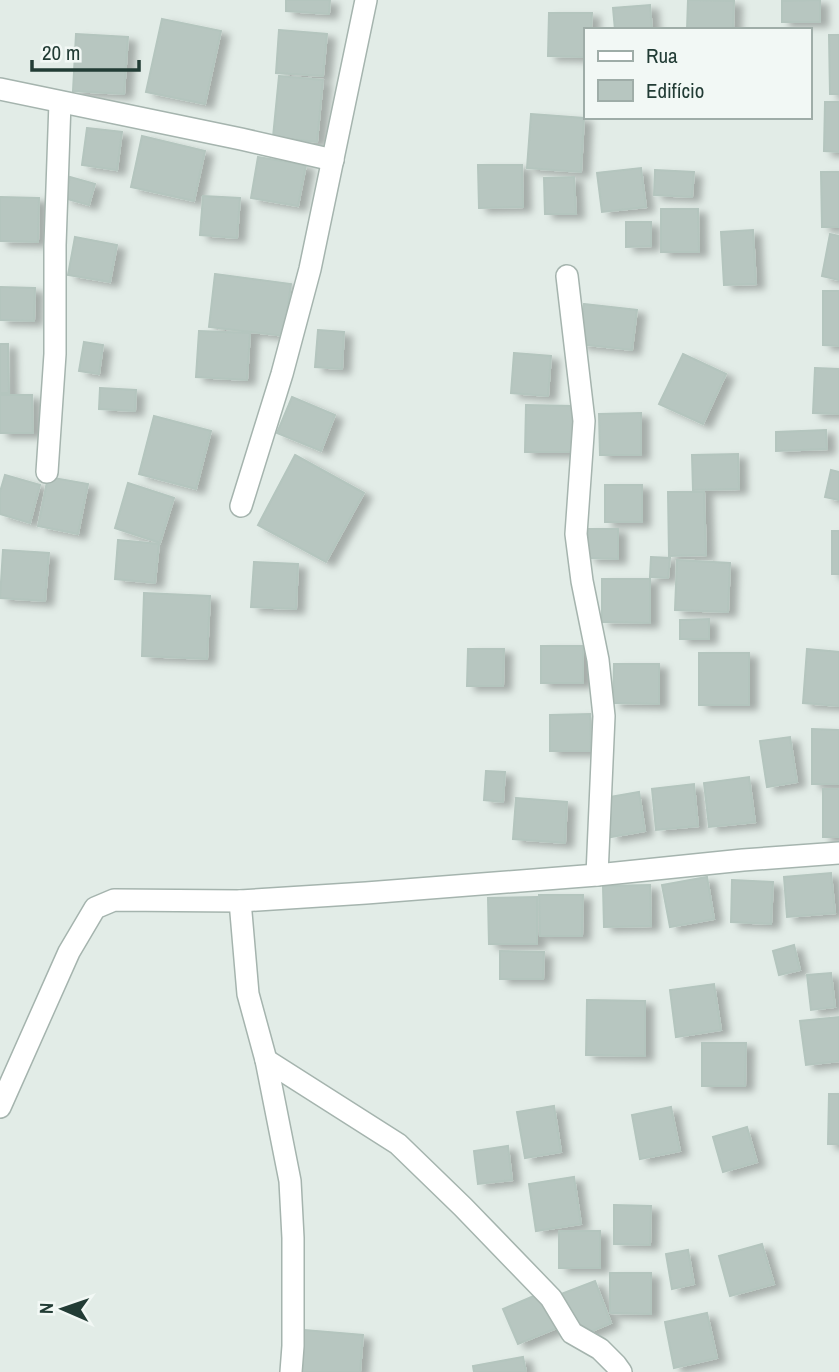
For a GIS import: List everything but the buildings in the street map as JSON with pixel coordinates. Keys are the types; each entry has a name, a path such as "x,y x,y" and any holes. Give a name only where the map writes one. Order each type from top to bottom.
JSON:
{"street":[{"path":"241,506 286,361 310,269 366,0"},
{"path":"0,89 333,160"},
{"path":"47,472 55,354 55,245 60,102"},
{"path":"567,276 584,421 576,534 598,660 604,716 597,875"},
{"path":"0,1107 69,952 95,908 114,900 240,901 366,893 839,853"},
{"path":"240,901 248,994 266,1060 290,1181 293,1238 291,1372"},
{"path":"266,1060 398,1144 551,1298 572,1333 600,1349 621,1372"}]}
